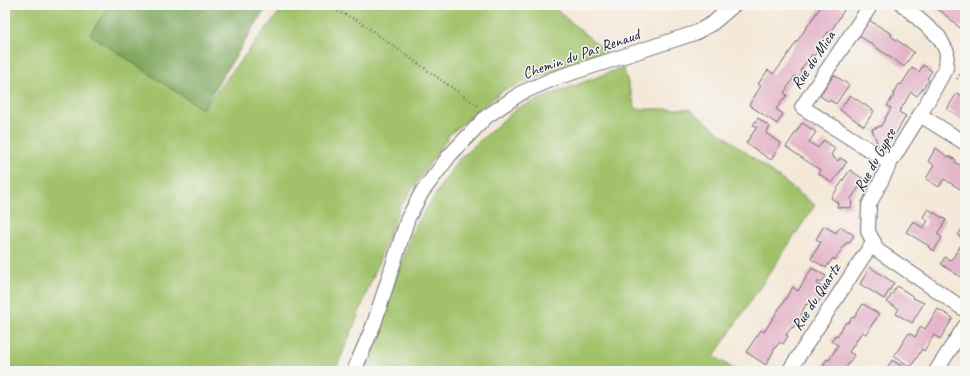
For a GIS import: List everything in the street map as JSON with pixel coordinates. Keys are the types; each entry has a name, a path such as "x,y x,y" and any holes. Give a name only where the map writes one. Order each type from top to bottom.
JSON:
{"street":[{"name":"Chemin du Pas Renaud","path":"354,371 374,324 408,218 422,192 450,155 486,117 521,93 553,80 695,33 713,23 734,5"},
{"name":"Rue du Mica","path":"871,5 802,107 890,163"},
{"name":"Rue du Gypse","path":"903,5 939,37 947,52 946,68 920,115 890,163 869,205 868,231 877,250 965,310"},
{"path":"920,115 965,143"},
{"name":"Rue du Quartz","path":"789,371 874,242"},
{"path":"936,371 965,326"}],"path":[{"path":"323,5 357,20 477,105 486,117"}],"green space":[{"path":"5,5 110,5 90,34 202,109 285,5 551,5 606,52 502,91 450,134 400,207 335,371 5,371"},
{"path":"110,5 268,5 202,109 90,34"},
{"path":"623,67 636,109 689,109 815,205 714,356 737,371 362,371 414,228 457,161 517,108"}],"building":[{"path":"822,5 841,5 839,6 844,10 830,33 828,32 816,48 818,50 814,56 812,54 800,71 802,73 798,79 795,76 784,93 787,95 776,109 783,114 777,124 749,105 761,86 758,84 768,70 773,74 780,66"},
{"path":"965,5 965,29 962,26 960,28 940,10 939,11 933,6"},
{"path":"867,19 892,34 891,36 914,52 904,67 857,34"},
{"path":"923,65 932,71 927,78 929,80 917,96 911,92 899,112 906,116 892,140 878,145 872,129 881,126 891,108 887,106 899,84 901,85 912,68 919,72"},
{"path":"834,75 849,85 836,104 820,96"},
{"path":"957,93 965,97 965,120 947,109"},
{"path":"850,95 874,111 864,126 840,110"},
{"path":"758,118 770,127 766,133 781,144 771,160 746,143 757,127 753,125"},
{"path":"802,123 816,132 809,142 818,148 824,140 835,148 831,155 838,161 840,158 847,162 832,183 818,173 820,170 786,147"},
{"path":"936,148 948,157 949,156 956,160 955,162 965,168 965,192 944,179 939,187 926,179 934,165 928,161"},
{"path":"850,170 865,180 850,200 852,201 851,208 837,207 838,203 831,198"},
{"path":"928,209 946,220 937,234 942,237 934,251 928,247 929,246 906,232 913,221 923,228 928,221 923,217"},
{"path":"824,226 836,233 840,227 854,235 849,243 846,243 835,260 833,258 826,268 811,259 821,242 816,239"},
{"path":"964,226 965,227 965,239 958,235"},
{"path":"961,245 965,247 965,280 941,264 945,257 949,260 952,259"},
{"path":"870,267 894,283 884,299 860,284"},
{"path":"812,268 826,276 821,283 818,281 817,284 826,290 818,303 811,299 807,305 806,304 799,322 797,321 786,335 788,336 783,344 780,342 775,348 766,365 746,352 761,330 764,332 793,287 798,291"},
{"path":"897,286 914,297 913,298 924,303 912,323 896,314 899,309 887,302"},
{"path":"863,304 879,314 866,334 862,332 849,352 854,355 844,371 832,371 823,365 827,359 829,360 838,345 831,341 835,335 837,336 846,322 848,323 852,317 854,318"},
{"path":"938,309 953,318 940,339 934,335 924,351 922,349 911,367 894,356 909,333 915,337 921,326 925,329"},
{"path":"965,356 965,371 959,371 963,364 961,363"},
{"path":"892,360 910,371 885,371"}]}
